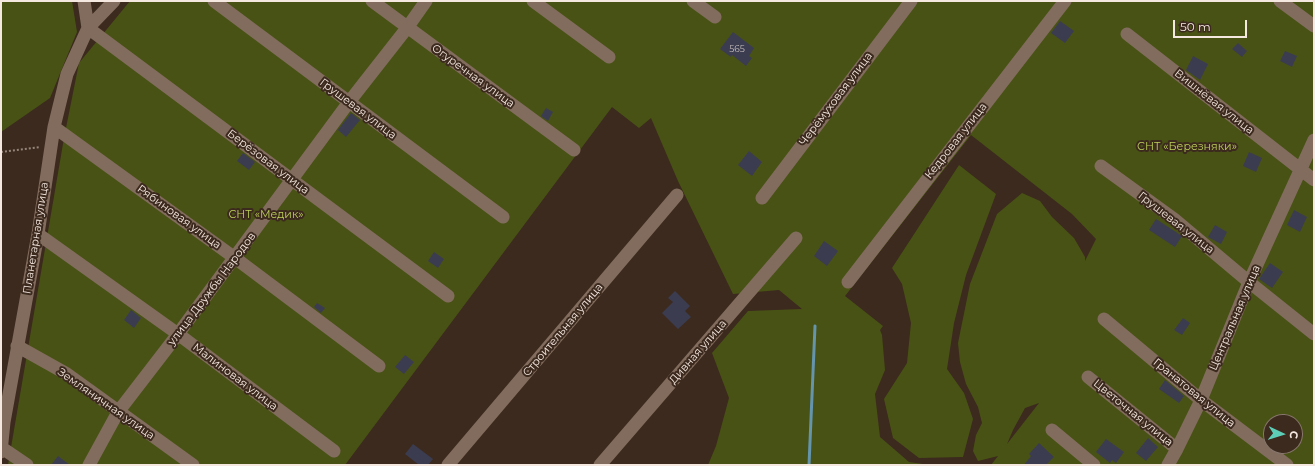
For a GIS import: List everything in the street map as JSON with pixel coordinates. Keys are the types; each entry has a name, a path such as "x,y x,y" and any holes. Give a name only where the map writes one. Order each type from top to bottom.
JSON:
{"street":[{"path":"84,1 88,28"},
{"path":"88,28 114,1"},
{"name":"Грушевая улица","path":"214,1 503,217"},
{"name":"Огуречная улица","path":"372,1 574,150"},
{"name":"улица Дружбы Народов","path":"89,465 118,412 235,258 349,102 407,28 426,1"},
{"path":"533,1 609,57"},
{"path":"693,1 714,17"},
{"name":"Черёмуховая улица","path":"762,198 911,1"},
{"name":"Кедровая улица","path":"848,282 1065,1"},
{"path":"1280,1 1314,26"},
{"name":"Планетарная улица","path":"1,450 2,422 38,234 54,127 67,74 88,28"},
{"name":"Берёзовая улица","path":"88,28 448,296"},
{"name":"Вишнёвая улица","path":"1127,34 1301,170"},
{"name":"Рябиновая улица","path":"54,127 235,258 379,366"},
{"name":"Центральная улица","path":"1168,465 1201,400 1249,282 1314,140"},
{"name":"Грушевая улица","path":"1101,166 1174,219 1314,334"},
{"path":"1301,170 1314,180"},
{"name":"Строительная улица","path":"448,465 677,195"},
{"name":"Малиновая улица","path":"38,234 178,334 334,451"},
{"name":"Дивная улица","path":"600,465 796,238"},
{"name":"Гранатовая улица","path":"1104,319 1201,400 1287,465"},
{"name":"Земляничная улица","path":"17,346 67,374 193,465"},
{"name":"Цветочная улица","path":"1088,377 1177,449"},
{"path":"1052,430 1094,465"},
{"path":"1,450 27,465"}],"path":[{"path":"1,152 51,145"}],"green space":[{"path":"1,1 72,1 77,32 50,98 1,132"},
{"name":"СНТ «Медик»","path":"130,1 1314,1 1314,465 991,465 998,456 978,461 973,451 976,435 982,423 978,407 966,384 960,362 958,343 970,284 997,214 1022,193 1040,201 1052,217 1074,238 1085,257 1085,261 1096,239 1072,214 971,135 845,296 883,326 880,330 882,335 885,370 875,394 880,437 909,462 930,465 708,465 716,446 729,398 712,353 748,311 802,309 779,290 733,294 678,181 651,118 639,128 612,107 345,465 8,465 64,138 79,63","holes":["1039,403 1007,444 1025,408"]},
{"path":"959,165 996,194 966,275 954,323 947,369 964,393 973,419 963,457 919,458 893,438 884,399 907,363 911,323 902,284 892,268"}],"building":[{"path":"1060,21 1074,31 1065,43 1051,33"},
{"path":"733,32 754,48 749,56 752,58 746,66 732,55 731,57 720,49"},
{"path":"1238,43 1247,51 1242,57 1232,49"},
{"path":"1285,51 1297,56 1292,67 1280,61"},
{"path":"1193,56 1208,64 1200,80 1186,70"},
{"path":"546,108 553,112 548,121 541,116"},
{"path":"351,113 360,120 346,137 338,130"},
{"path":"749,151 762,162 752,176 738,165"},
{"path":"1249,152 1262,158 1256,172 1243,166"},
{"path":"243,153 255,162 249,170 237,161"},
{"path":"1294,210 1307,217 1300,232 1287,225"},
{"path":"1156,219 1182,236 1175,247 1149,230"},
{"path":"1215,225 1227,232 1221,244 1208,237"},
{"path":"824,241 838,251 827,266 814,256"},
{"path":"434,252 444,259 438,268 428,261"},
{"path":"1270,263 1283,272 1272,288 1259,279"},
{"path":"675,291 690,306 685,311 691,317 678,329 662,313 673,302 668,298"},
{"path":"317,303 325,308 321,313 314,307"},
{"path":"131,310 141,318 134,328 124,320"},
{"path":"1183,318 1190,323 1182,335 1174,330"},
{"path":"405,355 414,362 404,374 395,367"},
{"path":"1165,380 1184,396 1179,403 1159,389"},
{"path":"1148,438 1158,447 1146,461 1136,453"},
{"path":"1106,439 1124,452 1116,463 1112,460 1110,463 1096,452"},
{"path":"1039,443 1054,457 1046,465 1024,465 1031,456 1029,454"},
{"path":"413,444 433,459 428,465 419,465 405,454"},
{"path":"58,456 70,465 51,465"}],"waterway":[{"path":"809,465 815,326"}],"park label":[{"name":"СНТ «Березняки»","path":"1187,147"}]}
